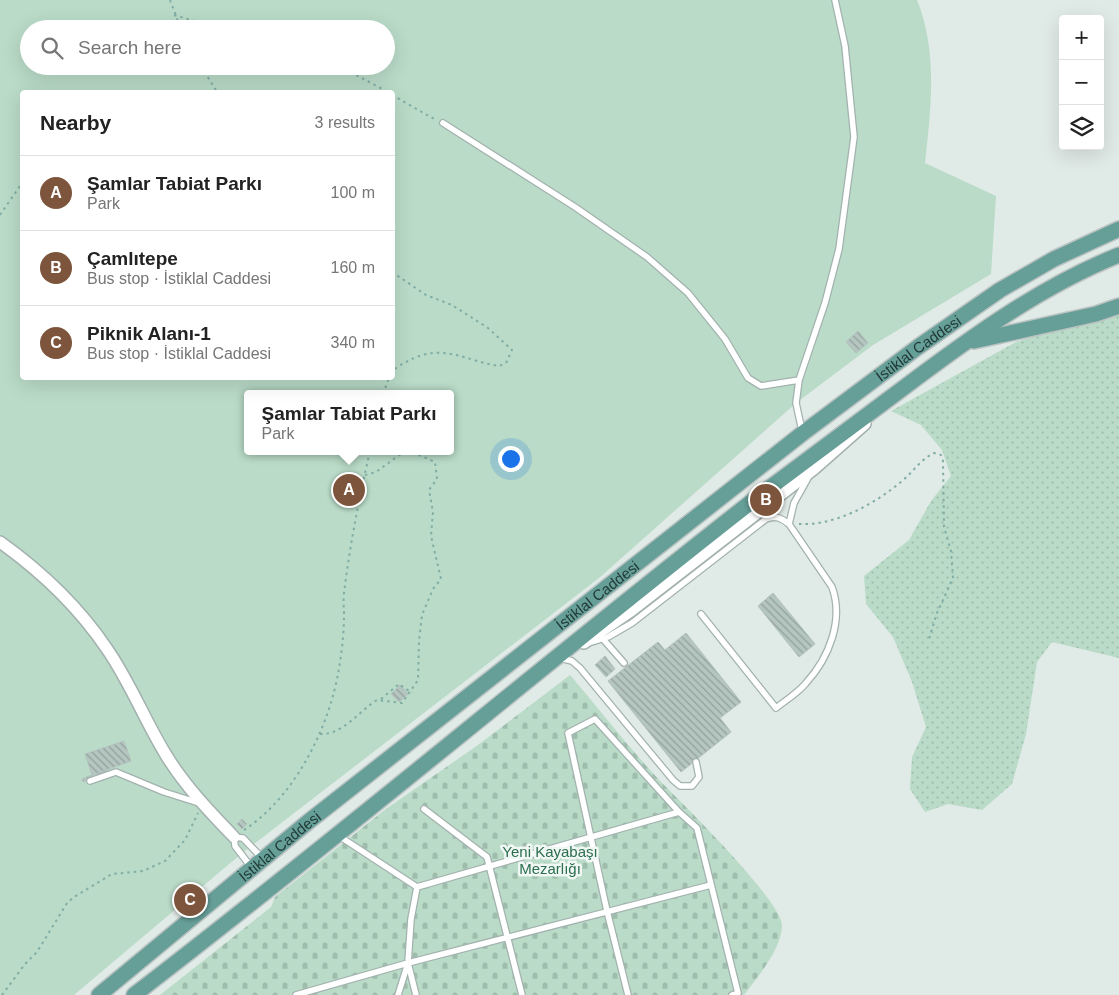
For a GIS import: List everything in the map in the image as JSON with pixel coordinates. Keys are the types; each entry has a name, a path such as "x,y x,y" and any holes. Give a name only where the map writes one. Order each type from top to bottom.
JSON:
{"main road":[{"name":"İstiklal Caddesi","path":"99,995 128,973 257,863 540,638 918,347 1000,290 1054,259 1119,229"},
{"name":"İstiklal Caddesi","path":"134,995 338,835 666,568 896,394 1008,313 1119,255"},
{"path":"967,342 1096,314 1119,306"}],"street":[{"path":"556,658 581,645 631,611 843,445 896,394"},
{"path":"0,542 61,591 107,649 166,756 201,804 234,837"}],"lane":[{"path":"803,434 796,403 799,380 825,303 839,250 854,137 845,46 835,0"},
{"path":"443,124 575,206 647,257 688,293 725,339 748,378 762,386 799,380"},
{"path":"789,524 798,494 814,468"},
{"path":"581,645 603,640 632,623 766,519 779,517 789,524 832,587 836,596 836,626 832,642 806,684 776,708 701,614"},
{"path":"603,640 624,663"},
{"path":"556,658 572,661 580,668 680,786 692,786 699,777 696,762"},
{"path":"628,995 590,837 568,733 595,719 679,812 697,828 738,993 732,995"},
{"path":"90,781 116,772 164,792 201,804"},
{"path":"424,809 487,857 522,995"},
{"path":"338,835 417,887 679,812"},
{"path":"234,837 243,838 257,863 235,846 234,837"},
{"path":"296,995 408,963 712,885"},
{"path":"398,995 408,963 411,920 417,887"},
{"path":"408,963 416,995"}],"path":[{"path":"170,0 176,20"},
{"path":"174,15 190,20"},
{"path":"207,75 216,90"},
{"path":"356,75 384,90"},
{"path":"395,97 443,124"},
{"path":"0,215 20,186"},
{"path":"395,274 426,295 452,306 488,328 512,350 506,362 499,366 445,351 416,357 395,368"},
{"path":"789,524 816,524 868,505 902,481 924,458 934,453 941,455 943,461 944,527 950,551 953,578 937,613 928,642"},
{"path":"234,837 257,822 280,797 310,754 330,708 339,668 344,616 343,600 350,540 369,455"},
{"path":"364,475 376,472 399,455"},
{"path":"381,699 402,703 412,692 420,676 418,640 424,609 433,589 441,579 431,536 432,512 429,494 430,488 436,479 435,462 419,455"},
{"path":"320,734 330,733 344,727 371,703 381,699 398,684 412,692"},
{"path":"2,995 25,964 37,952 74,896 112,874 143,871 165,861 186,840 201,804"}],"green space":[{"path":"0,0 917,0 928,40 931,80 931,101 925,163 996,196 991,274 873,345 796,403 599,578 241,854 74,995 0,995"},
{"path":"1119,309 1119,658 1052,642 1037,662 1026,734 1012,784 982,810 948,804 925,812 910,789 912,757 926,727 912,682 893,637 866,604 864,576 909,540 931,501 951,476 942,450 921,425 891,411 1016,342"},
{"name":"Yeni Kayabaşı Mezarlığı","path":"570,675 649,769 750,875 778,914 782,926 778,944 768,962 744,995 160,995 271,907 275,897 386,809 478,745"}],"building":[{"path":"858,331 868,343 856,353 846,342"},
{"path":"773,593 815,644 799,657 758,606"},
{"path":"686,633 741,702 720,718 731,732 681,772 608,681 658,642 665,650"},
{"path":"605,656 615,669 606,677 595,665"},
{"path":"400,685 408,694 399,702 391,694"},
{"path":"124,741 131,761 92,775 85,754"},
{"path":"107,770 108,772 98,776 97,773"},
{"path":"92,775 94,777 83,782 82,779"},
{"path":"242,819 247,824 242,829 237,824"}],"place":[{"name":"Şamlar Tabiat Parkı","path":"349,490"},
{"name":"Çamlıtepe","path":"766,500"},
{"name":"Piknik Alanı-1","path":"190,900"}]}
